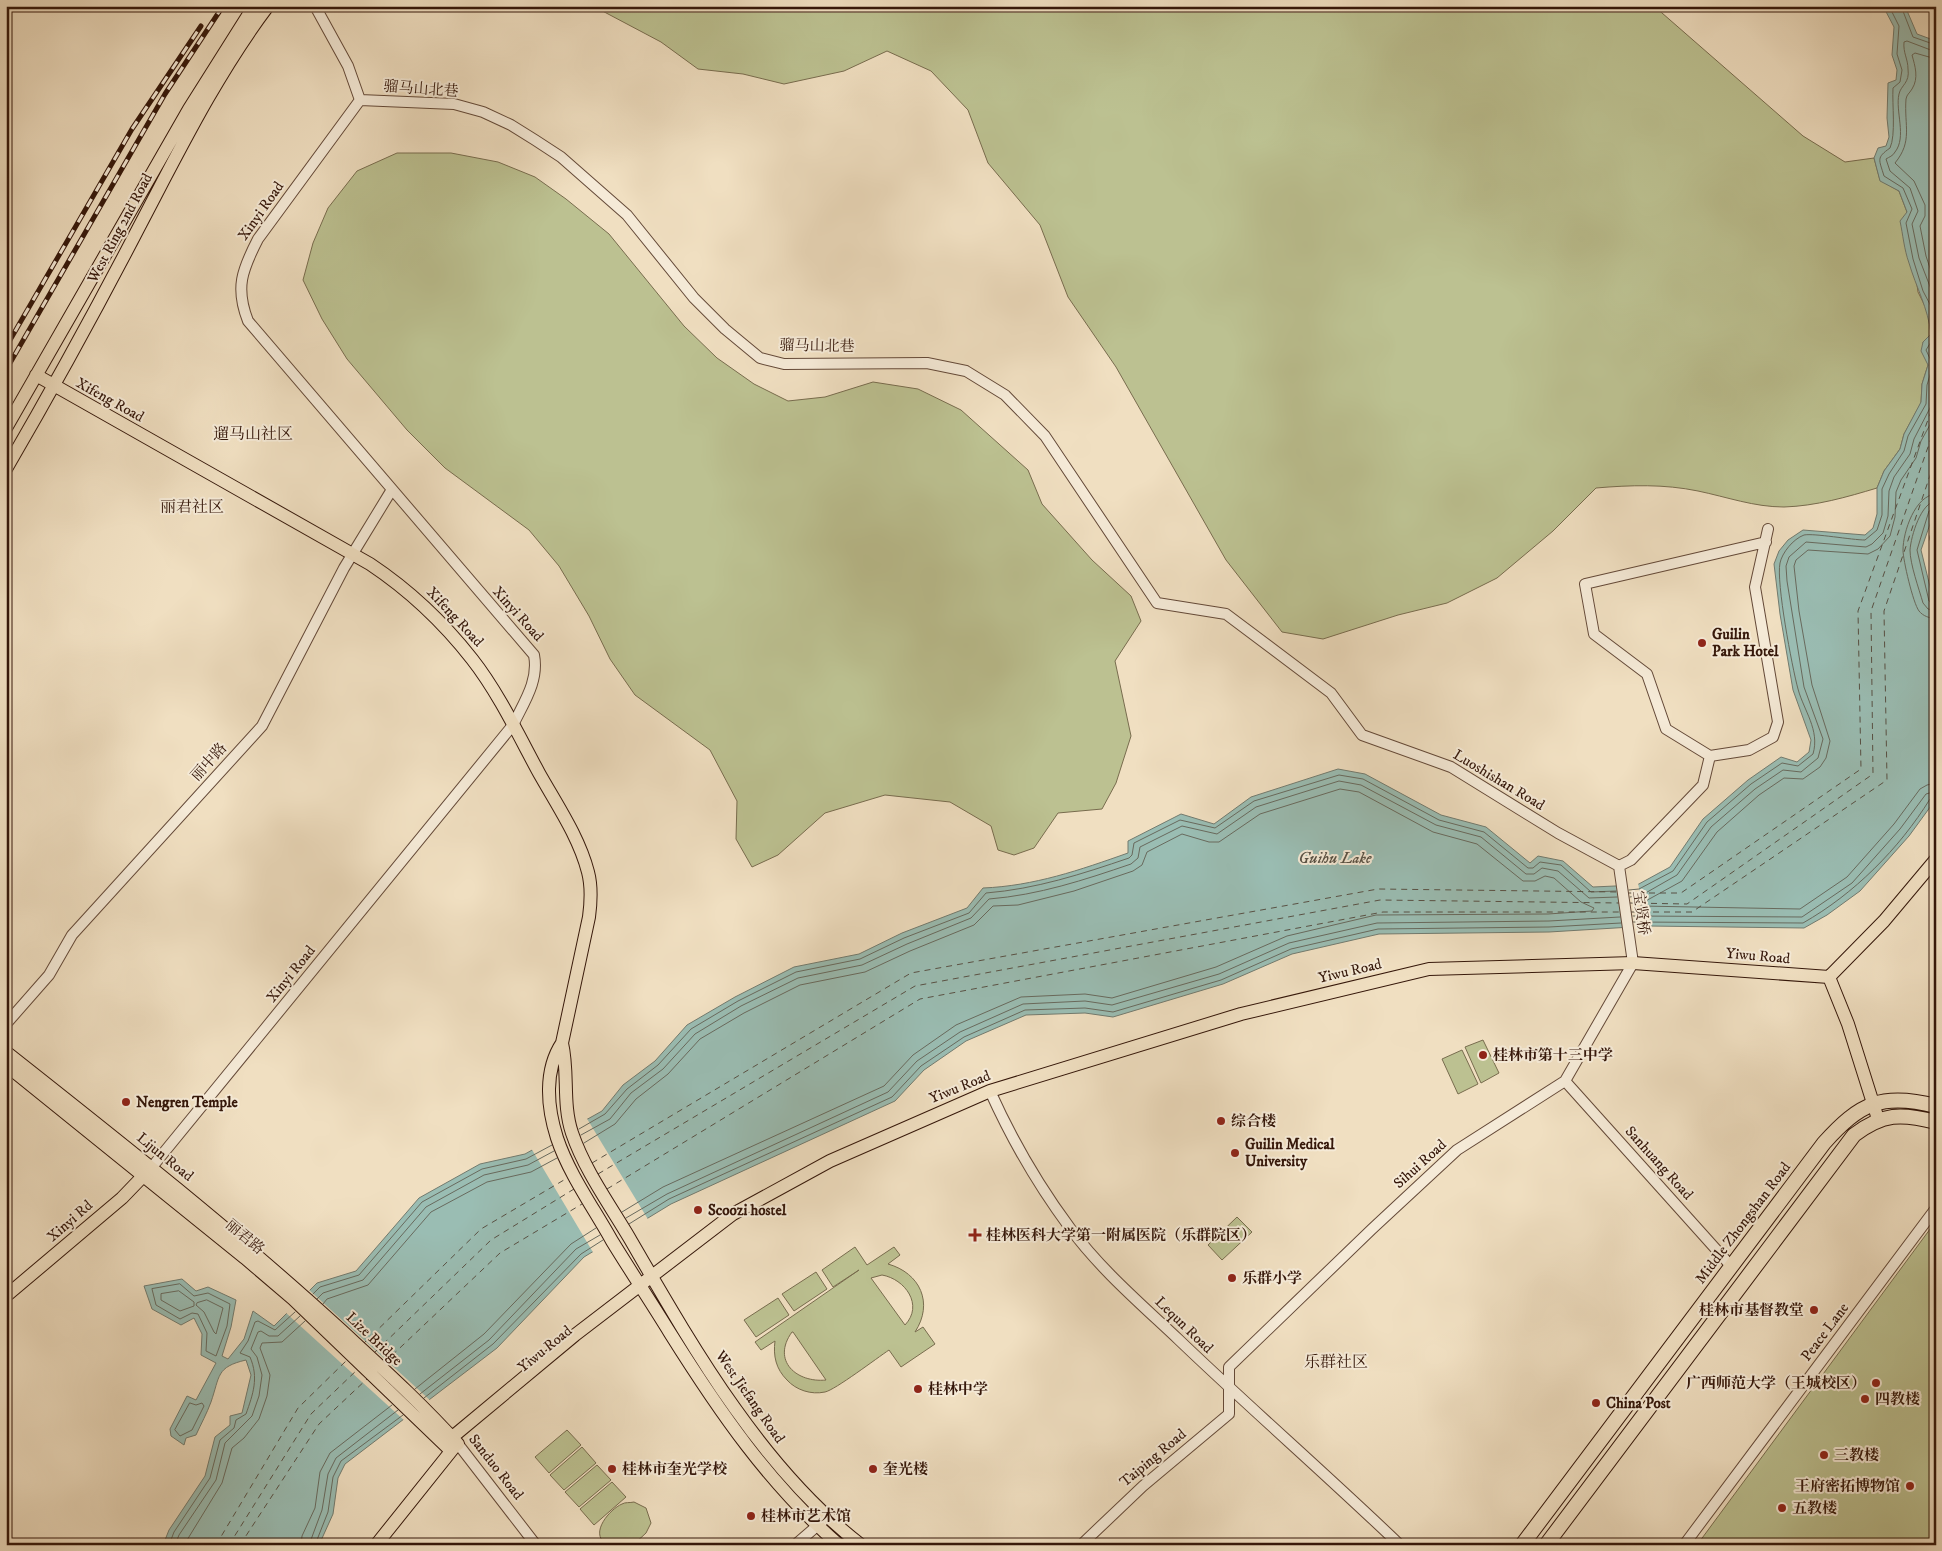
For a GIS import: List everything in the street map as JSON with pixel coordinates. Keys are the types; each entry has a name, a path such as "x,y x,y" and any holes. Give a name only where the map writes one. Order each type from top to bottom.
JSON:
{"highway":[{"name":"Middle Zhongshan Road","path":"1522,1545 1826,1141 1858,1110 1875,1102 1900,1100 1936,1106"},
{"path":"1546,1545 1837,1155 1854,1135 1878,1118 1900,1116 1936,1122"}],"main road":[{"name":"West Ring 2nd Road","path":"6,428 194,100 254,6"},
{"name":"West Ring 2nd Road","path":"6,469 54,387 198,114 250,30 268,6"},
{"name":"Xifeng Road","path":"36,375 54,387 352,554 394,580 435,617 474,661 513,725 567,824 583,855 589,874 592,897 589,917 562,1043"},
{"path":"1878,1118 1875,1102 1829,977 1884,921 1936,859"},
{"name":"Yiwu Road","path":"376,1545 451,1444 580,1341 733,1214 830,1161 990,1091 1241,1014 1429,969 1633,963 1829,977"},
{"name":"West Jiefang Road","path":"562,1043 566,1059 565,1090 567,1114 579,1152 653,1281 746,1424 777,1462 828,1516 861,1545"},
{"name":"West Jiefang Road","path":"562,1043 553,1056 549,1091 552,1116 565,1159 641,1290 741,1440 818,1526 839,1545"},
{"name":"Lijun Road","path":"6,1052 296,1295"},
{"path":"6,1065 148,1172"},
{"name":"Xinyi Rd","path":"6,1296 122,1198 148,1172"},
{"name":"Lize Bridge","path":"296,1295 424,1415"},
{"name":"Sanduo Road","path":"424,1415 451,1444"}],"street":[{"path":"315,6 348,66 360,100"},
{"name":"Xinyi Road","path":"148,1172 513,725 532,686 536,669 534,655 391,491 248,322 241,303 240,282 247,260 258,239 360,100"},
{"name":"骝马山北巷","path":"360,100 454,104 490,115 536,140 561,157 627,215 694,298 760,358 784,364 927,363 966,371 1006,394 1045,436 1157,602 1226,614"},
{"name":"丽中路","path":"6,1024 49,975 72,936 262,726 352,554 391,491"},
{"path":"1766,542 1584,584 1594,634 1647,674 1666,729 1710,756 1749,750 1773,737 1778,722 1755,587 1766,542 1768,529"},
{"name":"Luoshishan Road","path":"1226,614 1331,693 1362,736 1451,767 1558,833 1619,866"},
{"path":"1619,866 1631,860 1703,785 1710,756"},
{"name":"宝贤桥","path":"1619,866 1633,963"},
{"name":"Sihui Road","path":"1229,1389 1229,1367 1457,1150 1565,1081 1633,963"},
{"name":"Sanhuang Road","path":"1565,1081 1731,1266"},
{"name":"Lequn Road","path":"990,1091 1006,1127 1035,1178 1071,1230 1115,1279 1229,1389 1400,1545"},
{"name":"Peace Lane","path":"1684,1545 1936,1208"},
{"name":"Taiping Road","path":"1081,1545 1143,1486 1229,1414 1229,1389"},
{"name":"Sanduo Road","path":"451,1444 536,1545"},
{"path":"795,1545 828,1516"}],"green space":[{"path":"593,6 1654,6 1803,136 1845,162 1874,158 1880,180 1899,191 1907,212 1918,292 1928,312 1931,334 1923,342 1928,365 1922,384 1921,403 1904,434 1900,449 1884,471 1877,488 1820,503 1773,507 1673,487 1596,488 1553,531 1497,578 1447,603 1398,615 1323,639 1282,632 1226,560 1116,367 1068,297 1040,225 988,163 968,110 931,71 887,51 844,71 784,84 743,74 698,69 661,42"},
{"path":"397,153 451,153 498,162 535,177 609,234 684,326 717,358 754,384 788,401 825,397 873,382 918,389 961,410 1028,470 1042,504 1092,560 1131,596 1141,621 1115,661 1131,736 1116,783 1102,809 1058,813 1034,848 1014,855 998,850 991,826 950,802 885,795 825,813 778,855 752,867 736,839 737,801 710,750 635,695 610,659 589,616 559,566 529,530 445,468 407,430 347,359 322,319 303,280 313,243 328,208 357,171"},
{"path":"1483,1040 1499,1073 1481,1083 1465,1047"},
{"path":"1462,1050 1478,1084 1458,1094 1442,1059"},
{"path":"1237,1217 1252,1232 1222,1260 1208,1245"},
{"name":"广西师范大学（王城校区）","path":"1936,1221 1936,1545 1697,1545"},
{"path":"855,1247 867,1265 894,1247 900,1255 888,1264 908,1274 921,1290 923,1310 921,1321 915,1332 923,1327 935,1344 901,1367 889,1350 825,1392 809,1392 795,1387 783,1376 778,1367 774,1352 775,1341 761,1350 755,1342 859,1270 833,1287 822,1270","holes":["882,1275 898,1282 909,1294 913,1309 905,1325 871,1278","793,1332 826,1380 806,1378 790,1368 784,1352"]},
{"path":"816,1272 827,1289 794,1311 782,1294"},
{"path":"778,1298 789,1315 756,1337 744,1320"},
{"path":"567,1430 581,1445 549,1473 535,1457"},
{"path":"582,1447 596,1463 564,1490 550,1475"},
{"path":"597,1465 611,1480 579,1507 565,1492"},
{"path":"612,1482 626,1497 594,1525 580,1509"},
{"path":"634,1502 646,1508 651,1523 646,1533 633,1545 615,1546 606,1544 601,1539 600,1528 607,1516 617,1507 625,1503"}],"water":[{"name":"Guihu Lake","path":"1883,6 1905,6 1917,34 1936,41 1936,507 1921,550 1936,611 1936,799 1909,836 1860,891 1827,915 1804,928 1648,926 1549,932 1379,934 1292,954 1223,984 1113,1017 1085,1013 1026,1015 966,1041 924,1070 895,1101 671,1204 584,1257 497,1348 345,1464 338,1478 333,1514 319,1545 163,1545 169,1530 205,1476 215,1437 230,1425 230,1416 242,1413 251,1375 246,1360 229,1366 218,1379 196,1435 186,1438 184,1445 171,1436 170,1429 187,1396 196,1400 216,1363 201,1355 202,1334 194,1318 181,1325 152,1309 144,1286 182,1279 196,1291 208,1287 236,1300 231,1327 222,1356 228,1359 244,1339 253,1311 274,1326 317,1283 356,1271 419,1198 480,1164 525,1154 602,1111 623,1085 655,1061 687,1025 735,997 794,967 859,954 902,933 967,908 983,888 1039,881 1128,853 1128,841 1181,814 1214,824 1251,797 1338,769 1365,774 1441,815 1486,827 1530,863 1538,856 1563,861 1593,887 1637,885 1670,867 1703,819 1748,780 1781,757 1797,762 1809,752 1811,740 1793,690 1780,614 1774,564 1779,551 1788,540 1803,530 1865,535 1873,528 1877,514 1877,488 1884,471 1900,449 1904,434 1921,402 1922,384 1928,365 1921,351 1923,342 1931,334 1925,306 1907,258 1900,221 1907,212 1899,191 1880,181 1874,158 1878,148 1886,146 1889,137 1887,118 1888,83 1896,80 1897,70 1892,55 1894,27"}],"pier":[{"path":"1620,883 1638,883 1647,929 1626,930"},
{"path":"586,1117 649,1221 594,1254 531,1148"},
{"path":"308,1289 432,1402 406,1422 285,1312"}],"ferry route":[{"path":"1627,893 1681,893 1861,769 1858,611 1933,406 1936,406"},
{"path":"1629,903 1687,904 1873,774 1871,611 1936,424"},
{"path":"1631,912 1692,912 1887,780 1884,611 1936,458"},
{"path":"592,1163 911,973 1378,889 1618,892"},
{"path":"598,1174 915,986 1380,900 1620,903"},
{"path":"607,1189 920,999 1383,912 1622,912"},
{"path":"364,1343 481,1229 569,1177"},
{"path":"375,1352 491,1240 574,1189"},
{"path":"384,1363 500,1253 582,1204"},
{"path":"216,1545 298,1408 347,1360"},
{"path":"229,1545 311,1414 358,1369"},
{"path":"240,1545 319,1424 368,1378"}],"railway":[{"path":"6,370 165,94 223,6"},
{"path":"6,347 132,129 201,26"}],"place":[{"name":"Guilin Park Hotel","path":"1702,643"},
{"name":"桂林市第十三中学","path":"1483,1055"},
{"name":"Nengren Temple","path":"126,1102"},
{"name":"综合楼","path":"1221,1121"},
{"name":"Guilin Medical University","path":"1235,1153"},
{"name":"Scoozi hostel","path":"698,1210"},
{"name":"桂林医科大学第一附属医院（乐群院区）","path":"975,1235"},
{"name":"乐群小学","path":"1232,1278"},
{"name":"桂林市基督教堂","path":"1814,1310"},
{"name":"广西师范大学（王城校区）","path":"1876,1383"},
{"name":"桂林中学","path":"918,1389"},
{"name":"四教楼","path":"1865,1399"},
{"name":"China Post","path":"1596,1403"},
{"name":"三教楼","path":"1824,1455"},
{"name":"桂林市奎光学校","path":"612,1469"},
{"name":"奎光楼","path":"873,1469"},
{"name":"王府密拓博物馆","path":"1910,1486"},
{"name":"五教楼","path":"1782,1508"},
{"name":"桂林市艺术馆","path":"751,1516"}],"district":[{"name":"遛马山社区","path":"253,434"},
{"name":"丽君社区","path":"192,507"},
{"name":"乐群社区","path":"1336,1362"}]}
